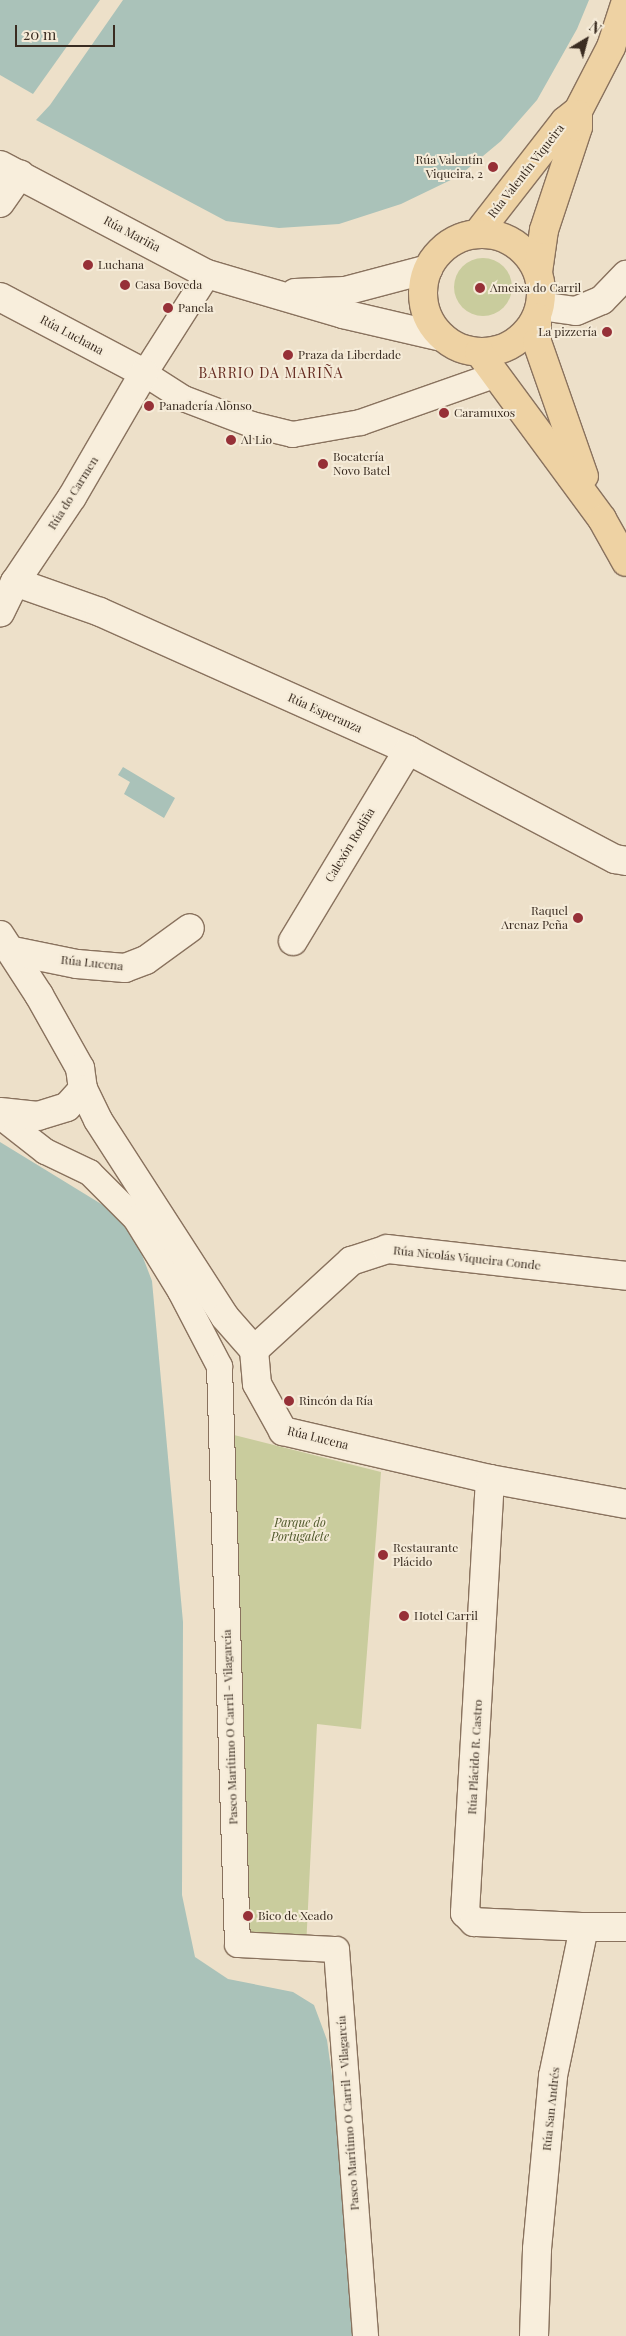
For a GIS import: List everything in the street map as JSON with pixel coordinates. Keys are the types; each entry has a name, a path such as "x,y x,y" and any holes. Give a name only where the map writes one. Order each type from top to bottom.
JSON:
{"main road":[{"name":"Rúa Valentín Viqueira","path":"477,234 565,121 578,111 611,47 626,1"},
{"name":"Rúa Valentín Viqueira","path":"538,272 544,230 578,128 578,111"},
{"path":"538,312 527,332 513,344 497,350 479,352 453,345 442,337 431,322 424,305 424,286 428,269 448,244 477,234 496,235 514,242 528,255 538,272 542,289 538,312 537,342 546,371 568,437 602,519 626,562"},
{"path":"479,352 602,519"}],"street":[{"path":"0,204 10,169"},
{"name":"Rúa Mariña","path":"10,169 207,274 268,294 442,337"},
{"name":"Rúa Mariña","path":"268,294 345,291 428,269"},
{"path":"207,274 144,373 183,398 251,424 292,434 360,422 496,374"},
{"path":"538,312 576,311 602,300 626,275"},
{"name":"Rúa Luchana","path":"0,298 144,373"},
{"name":"Rúa do Carmen","path":"0,612 15,582 72,496 144,373"},
{"name":"Rúa Esperanza","path":"15,582 100,612 408,750 614,859 626,862"},
{"name":"Calexón Rodiña","path":"293,941 408,750"},
{"name":"Rúa Lucena","path":"6,943 77,964 125,968 146,960 190,928"},
{"name":"Rúa Lucena","path":"6,943 80,1068 83,1090 98,1120 225,1317 254,1350 257,1384 283,1431 490,1479 626,1504"},
{"path":"0,1114 38,1116 67,1107 83,1090"},
{"name":"Paseo Marítimo O Carril - Vilagarcía","path":"0,1114 45,1151 89,1172 135,1218 180,1291 220,1366 237,1944 336,1949 365,2336"},
{"name":"Rúa Nicolás Viqueira Conde","path":"254,1350 352,1262 387,1249 626,1276"},
{"name":"Rúa Plácido R. Castro","path":"490,1479 465,1913 474,1922 584,1927"},
{"path":"584,1927 626,1927"},
{"name":"Rúa San Andrés","path":"534,2336 537,2248 553,2076 584,1927"}],"green space":[{"path":"483,258 494,260 504,266 510,276 512,287 510,298 504,308 494,314 483,316 472,314 462,308 456,298 454,287 456,276 462,266 472,260"},
{"name":"Parque do Portugalete","path":"222,1432 381,1472 361,1729 317,1724 306,1948 237,1944"}],"shaded area":[{"path":"0,0 100,0 33,94 0,75"},
{"path":"123,0 589,0 577,29 537,100 501,141 459,176 401,204 339,224 279,228 226,221 36,120 50,105"},
{"path":"123,767 175,798 164,818 124,794 130,782 118,775"},
{"path":"0,1142 129,1221 152,1281 183,1622 182,1895 195,1957 228,1979 293,1992 314,2005 327,2040 344,2163 355,2336 0,2336"}],"place":[{"name":"Rúa Valentín Viqueira, 2","path":"493,167"},
{"name":"Luchana","path":"88,265"},
{"name":"Casa Boveda","path":"125,285"},
{"name":"Ameixa do Carril","path":"480,288"},
{"name":"Panela","path":"168,308"},
{"name":"La pizzería","path":"607,332"},
{"name":"Praza da Liberdade","path":"288,355"},
{"name":"Panadería Alonso","path":"149,406"},
{"name":"Caramuxos","path":"444,413"},
{"name":"Al Lio","path":"231,440"},
{"name":"Bocatería Novo Batel","path":"323,464"},
{"name":"Raquel Arenaz Peña","path":"578,918"},
{"name":"Rincón da Ría","path":"289,1401"},
{"name":"Restaurante Plácido","path":"383,1555"},
{"name":"Hotel Carril","path":"404,1616"},
{"name":"Bico de Xeado","path":"248,1916"}],"district":[{"name":"BARRIO DA MARIÑA","path":"271,373"}]}
